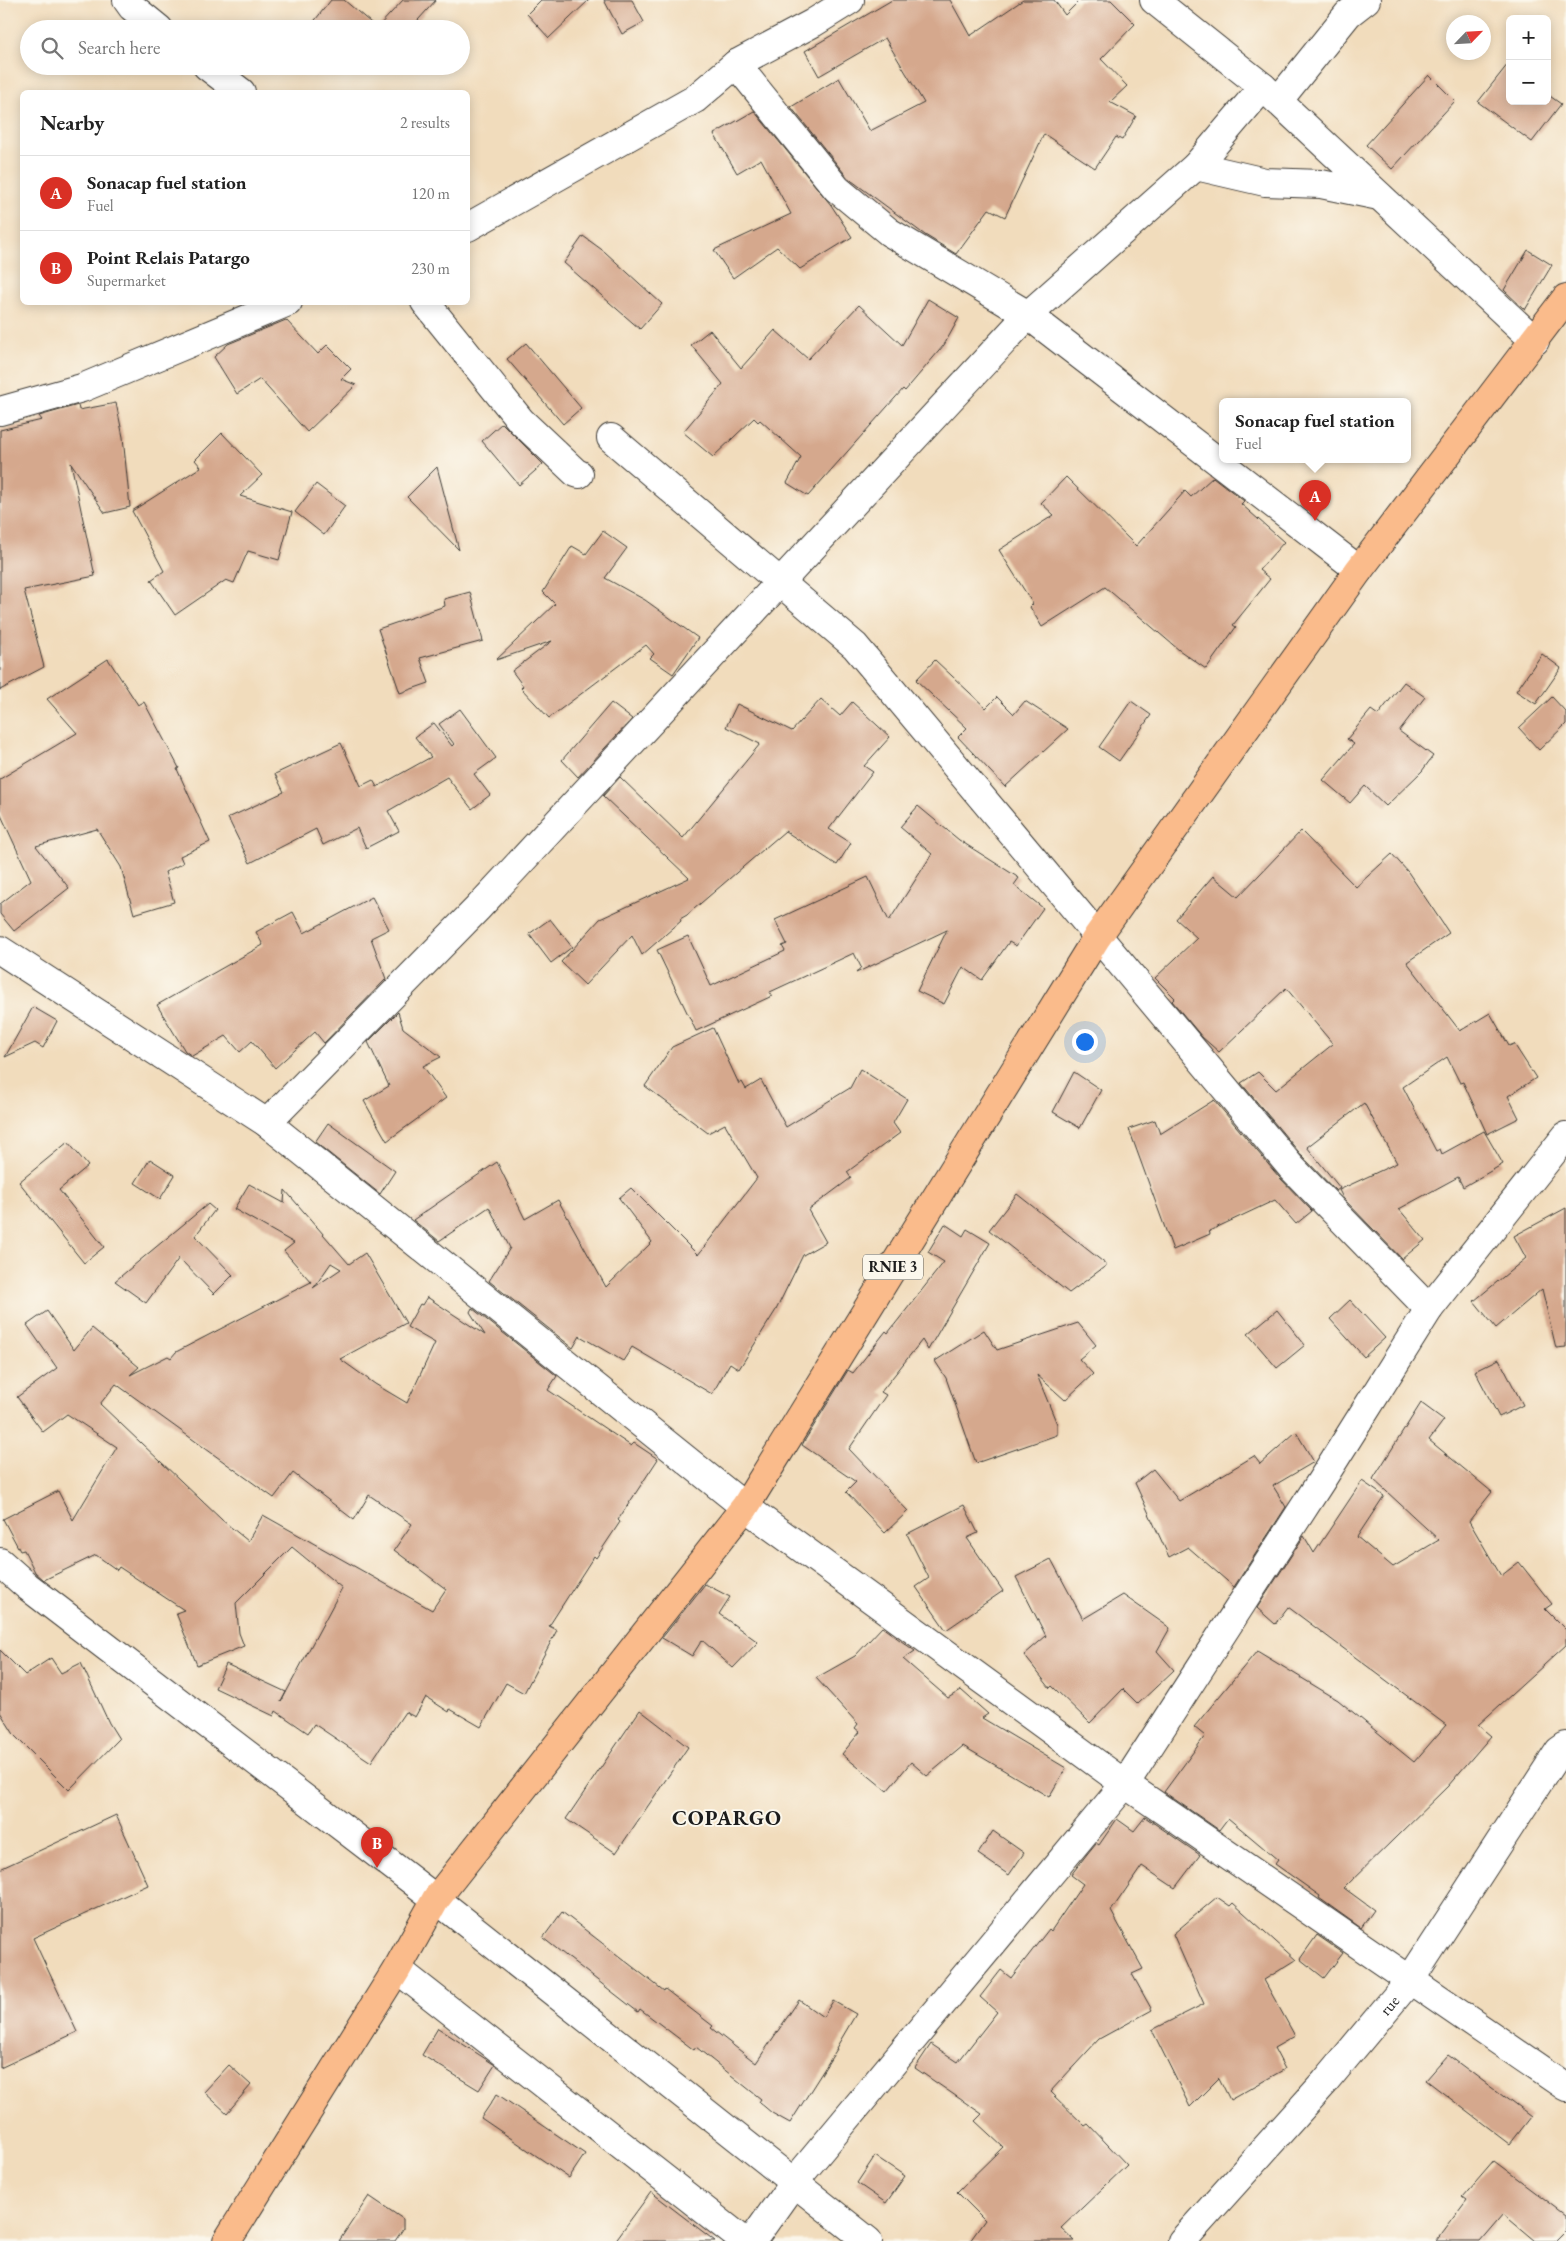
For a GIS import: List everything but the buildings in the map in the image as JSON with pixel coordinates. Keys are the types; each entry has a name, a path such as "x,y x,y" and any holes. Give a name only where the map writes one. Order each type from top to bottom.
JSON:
{"highway":[{"name":"RNIE 3","path":"227,2241 398,1969 436,1899 745,1508 1097,937 1359,570 1566,298"}],"street":[{"path":"127,0 132,7 148,20"},
{"path":"470,226 696,99 736,64 813,23 850,0"},
{"path":"1154,0 1270,94 1535,341"},
{"path":"267,1123 477,909 1028,315 1196,166 1348,14 1366,0"},
{"path":"736,64 837,189 889,232 1028,315 1219,462"},
{"path":"219,75 238,90"},
{"path":"1196,166 1265,182 1321,184 1380,196"},
{"path":"0,411 82,388 281,305"},
{"path":"427,305 521,421 576,473 580,474"},
{"path":"611,438 855,646 1291,1167 1429,1309"},
{"path":"1220,463 1359,570"},
{"path":"0,950 267,1123 745,1508 1125,1784 1566,2087"},
{"path":"752,2241 794,2182 1125,1784 1321,1481 1429,1309 1566,1136"},
{"path":"0,1562 27,1586 436,1899 868,2241"},
{"name":"rue","path":"1182,2241 1325,2082 1410,1980 1559,1750 1566,1746"},
{"path":"398,1969 744,2241"}],"place":[{"name":"Sonacap fuel station","path":"1315,521"},
{"name":"Point Relais Patargo","path":"377,1868"}],"district":[{"name":"COPARGO","path":"727,1818"}]}
